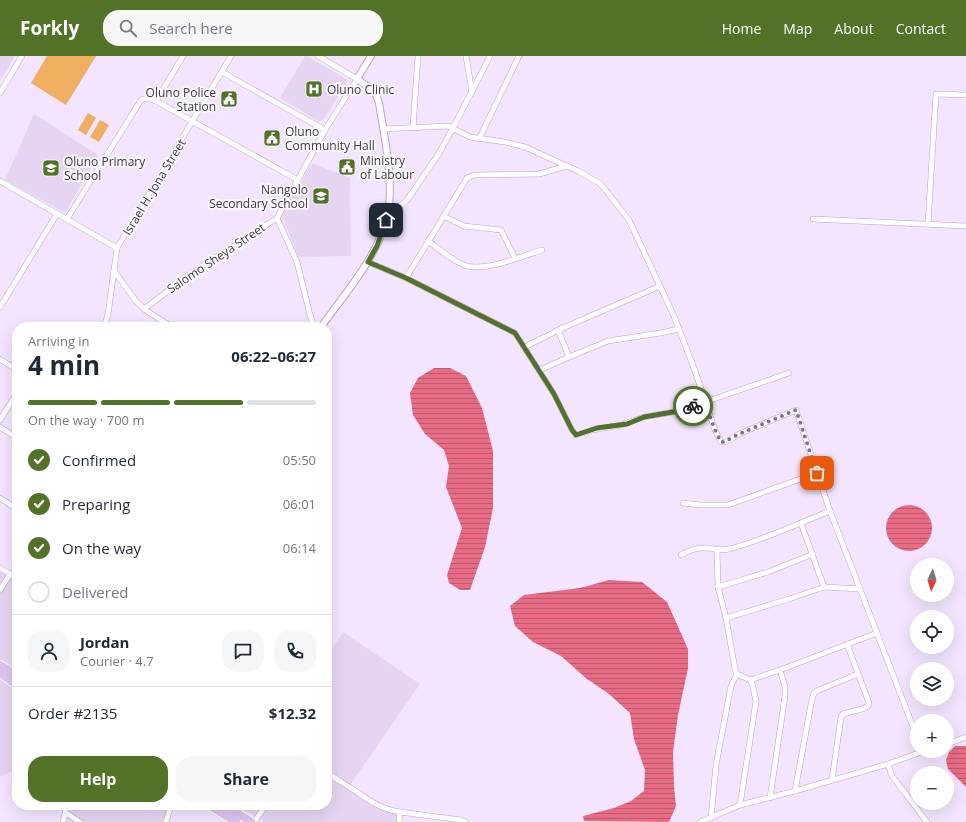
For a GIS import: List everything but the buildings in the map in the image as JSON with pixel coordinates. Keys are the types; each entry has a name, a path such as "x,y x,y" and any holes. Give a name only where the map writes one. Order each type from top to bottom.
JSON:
{"main road":[{"path":"0,665 12,672"},
{"path":"0,673 12,681"},
{"path":"216,810 236,822"},
{"path":"233,810 253,822"}],"street":[{"path":"0,93 22,56"},
{"path":"156,101 183,56"},
{"name":"Israel H. Jona Street","path":"106,322 108,314 117,248 231,56"},
{"path":"318,56 357,79 375,92 383,128 390,180 388,210 377,246 368,262 325,322"},
{"path":"357,79 371,56"},
{"path":"413,127 418,56"},
{"path":"466,56 472,92"},
{"path":"388,210 400,207 407,200 438,155 490,56"},
{"path":"479,139 519,56"},
{"path":"222,72 325,130"},
{"name":"Salomo Sheya Street","path":"144,309 189,275 277,218 325,130 357,79"},
{"path":"928,224 936,94 966,95"},
{"path":"67,219 141,100 147,98 156,101 193,121 298,180"},
{"path":"383,128 443,126 453,128 466,136 505,142 525,147 599,183 608,192 628,220 660,286 679,329 715,430 721,442 796,410 830,511 910,719"},
{"path":"406,278 467,178 470,176 539,174 566,166"},
{"path":"0,181 117,248"},
{"path":"0,307 58,214"},
{"path":"443,216 464,226 501,230 515,258"},
{"path":"277,218 298,265 312,322"},
{"path":"813,220 966,226"},
{"path":"428,241 460,264 470,267 483,267 542,250"},
{"path":"368,262 406,278 510,329 518,337 540,370 576,435 597,428 627,424 644,417 673,412 789,373"},
{"path":"114,271 136,301 144,309 164,322"},
{"path":"524,348 558,330 660,286"},
{"path":"540,370 608,341 660,334 679,329"},
{"path":"558,330 568,357"},
{"path":"0,359 12,367"},
{"path":"0,420 12,401"},
{"path":"0,427 12,435"},
{"path":"683,503 700,505 728,505 817,473"},
{"path":"0,498 12,506"},
{"path":"681,555 694,550 706,548 717,550 730,549 830,511"},
{"path":"801,523 824,587"},
{"path":"717,550 718,587 726,618 735,669 737,674 750,680 752,683 756,705 740,805"},
{"path":"718,587 768,572 813,554"},
{"path":"0,568 10,574 0,590"},
{"path":"726,618 824,587 860,589"},
{"path":"750,680 877,633"},
{"path":"832,780 841,716 868,706 869,703 847,644"},
{"path":"770,798 785,696 785,687 780,670"},
{"path":"711,818 719,751 731,686 737,674"},
{"path":"795,791 814,693 858,674"},
{"path":"954,741 966,737"},
{"path":"700,822 740,805 795,791 888,764 910,756"},
{"path":"888,764 892,776 927,822"},
{"path":"332,776 359,793 370,802 390,811 454,819 466,822"},
{"path":"63,822 66,810"},
{"path":"166,822 170,810"},
{"path":"253,822 262,810"},
{"path":"399,822 400,812"},
{"path":"66,813 80,822"}],"shaded area":[{"path":"0,56 15,56 0,81"},
{"path":"47,56 96,56 66,105 31,83"},
{"name":"Oluno Clinic","path":"305,56 348,80 324,119 318,121 280,98"},
{"path":"88,113 96,118 86,135 78,130"},
{"name":"Oluno Primary School","path":"34,114 98,155 65,213 5,180"},
{"path":"100,120 109,125 99,142 90,137"},
{"name":"Nangolo Secondary School","path":"312,163 350,178 351,256 298,257 282,215"},
{"path":"434,368 450,368 466,376 482,408 493,451 493,508 485,547 470,590 460,590 449,583 447,575 462,528 446,487 449,466 444,450 425,434 413,415 410,393 418,378"},
{"path":"904,505 914,505 922,509 928,515 932,523 932,533 928,541 922,547 914,551 904,551 896,547 890,541 886,533 886,523 890,515 896,509"},
{"path":"0,568 12,575 12,771 0,777"},
{"path":"609,580 642,582 667,602 688,649 688,668 678,715 673,752 676,806 669,822 584,821 583,816 614,808 631,801 644,791 645,770 634,739 630,713 609,694 587,679 561,656 533,642 515,626 510,606 524,595 580,588"},
{"path":"343,632 420,684 348,788 373,805 398,815 397,822 264,822 245,810 332,810 332,649"},
{"path":"966,746 966,787 954,775 954,766 947,766 947,758 954,758 954,747"},
{"path":"69,810 167,810 164,822 67,822"}],"way so far":[{"path":"693,406 705,402 721,442 726,442 739,434 796,410 817,473"}],"place":[{"name":"Oluno Clinic","path":"314,89"},
{"name":"Oluno Police Station","path":"229,99"},
{"name":"Oluno Community Hall","path":"272,138"},
{"name":"Ministry of Labour","path":"347,167"},
{"name":"Oluno Primary School","path":"51,168"},
{"name":"Nangolo Secondary School","path":"321,196"}],"route":[{"path":"386,220 377,246 368,262 406,278 510,329 515,333 540,370 576,435 597,428 627,424 644,417 673,412 693,406"}]}
